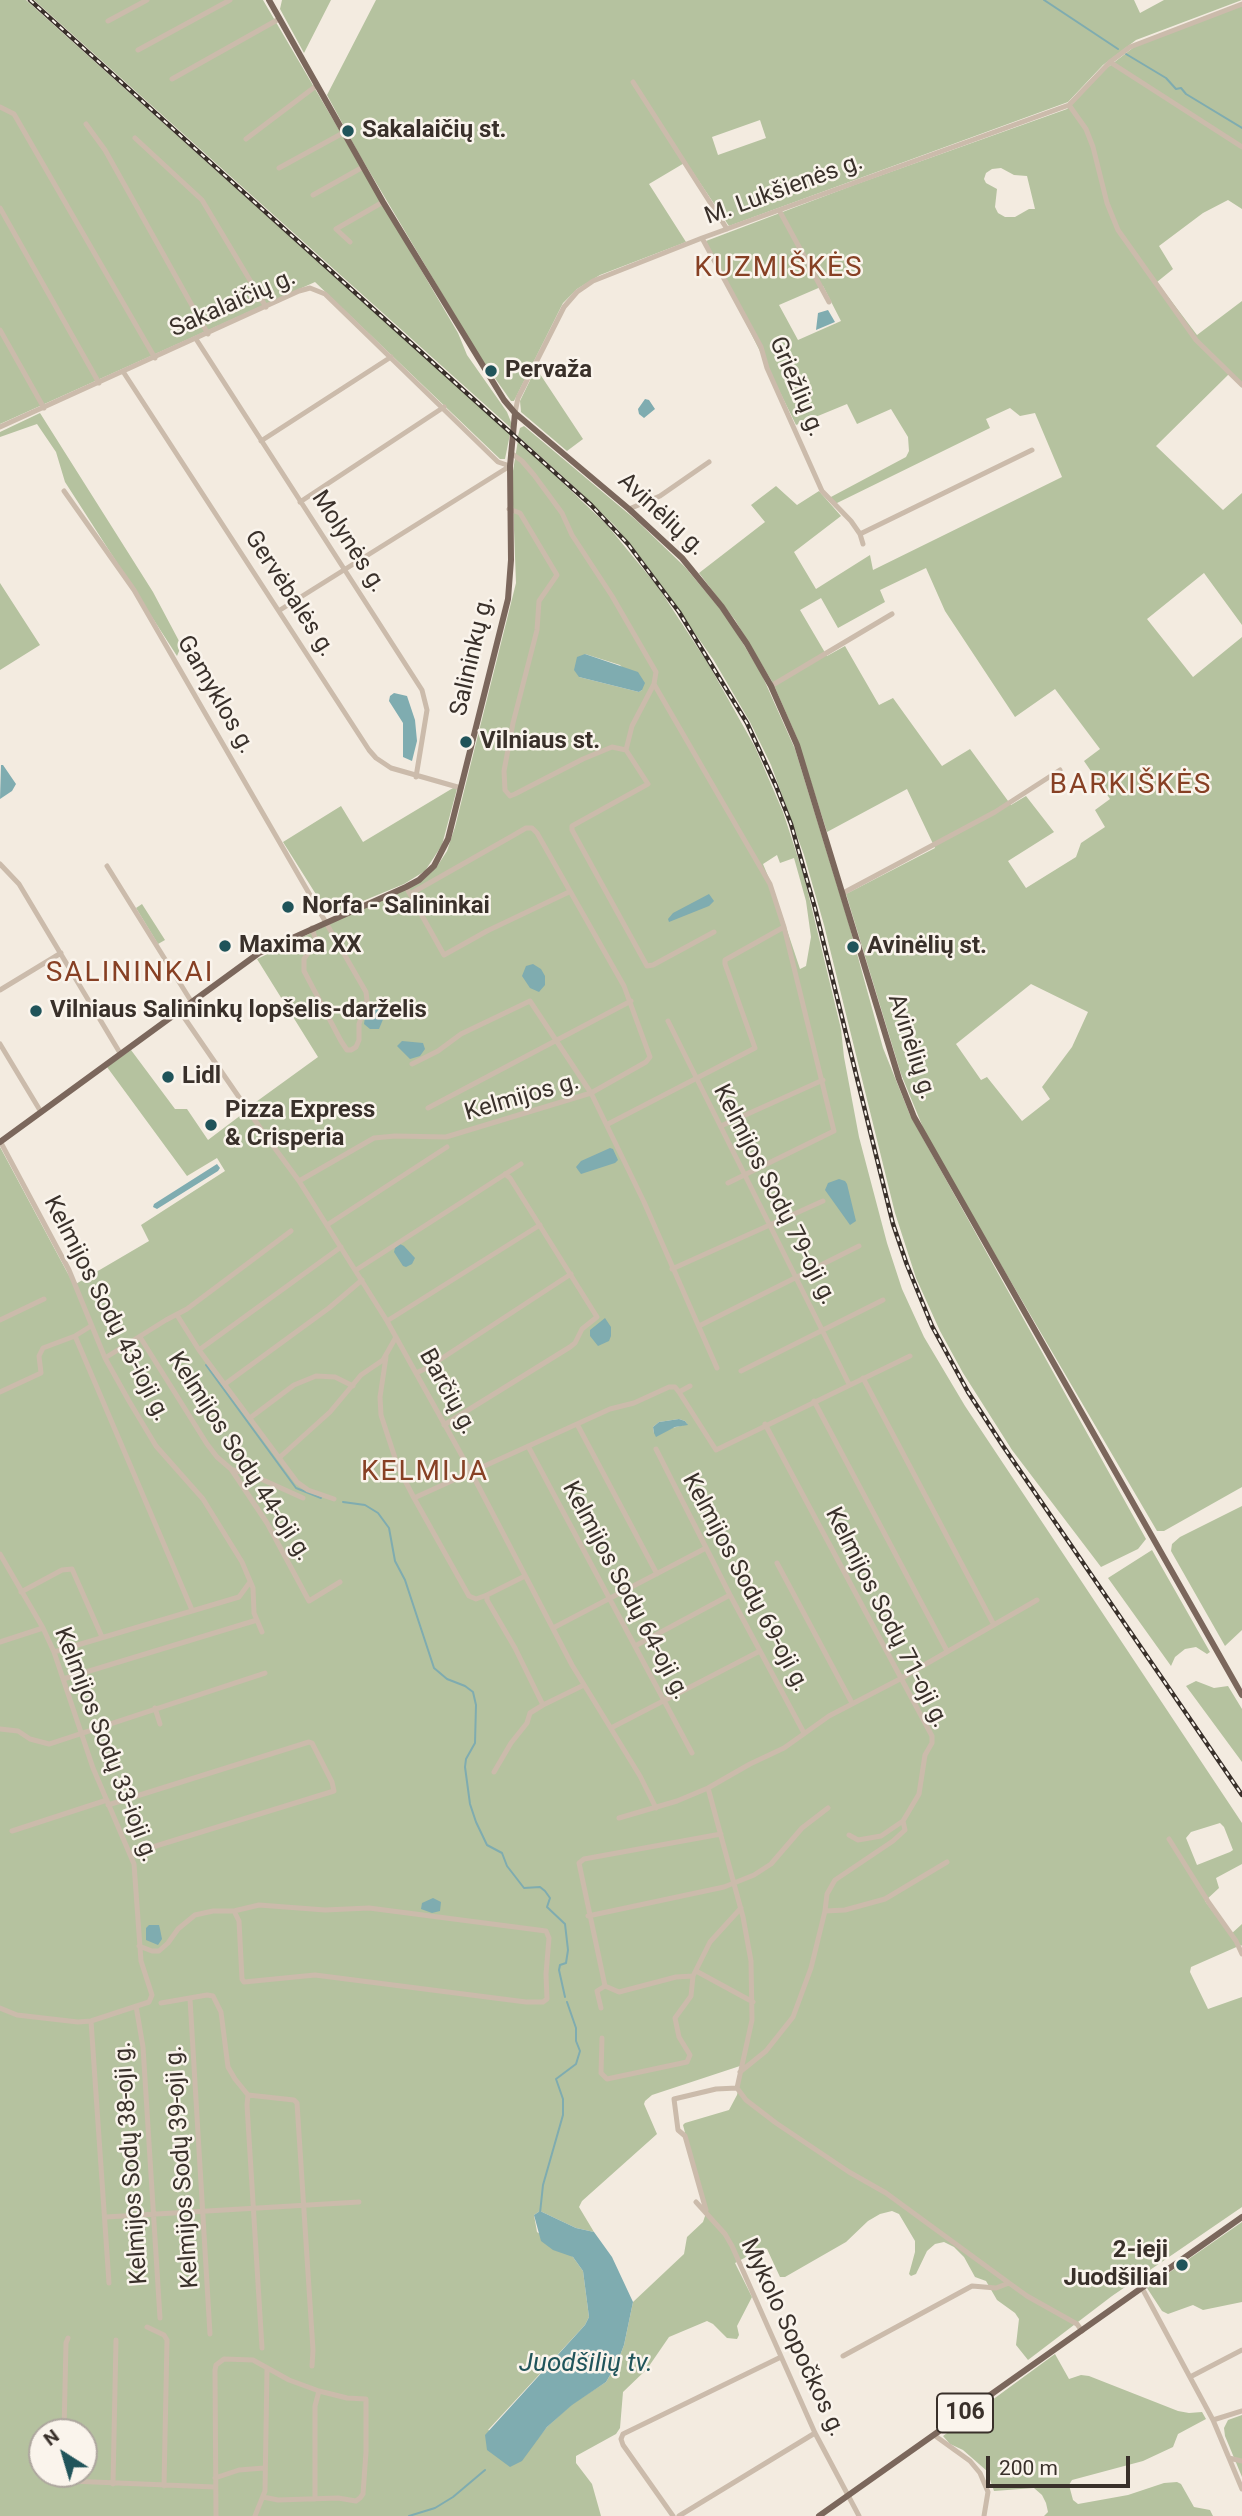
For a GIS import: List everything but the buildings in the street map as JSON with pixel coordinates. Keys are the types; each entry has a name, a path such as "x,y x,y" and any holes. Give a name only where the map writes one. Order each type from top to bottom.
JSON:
{"main road":[{"path":"268,0 383,202 493,384 515,413"},
{"name":"Salininkų g.","path":"0,1142 259,953 326,922 408,890 428,873 439,859 448,839 508,599 511,560 510,466 515,413"},
{"name":"Avinėlių g.","path":"515,413 629,509 682,558 747,643 771,686 797,745 899,1079 914,1117 1242,1695"},
{"name":"106","path":"819,2516 1242,2217"}],"street":[{"path":"108,21 148,0"},
{"path":"138,50 230,0"},
{"name":"M. Lukšienės g.","path":"515,413 523,389 564,307 593,281 702,238 1069,105 1119,54 1143,40 1242,4"},
{"path":"172,79 279,19"},
{"path":"1110,62 1242,147"},
{"path":"633,82 727,229"},
{"path":"246,139 316,86"},
{"path":"1069,105 1086,129 1109,211 1118,230 1196,340 1242,385"},
{"path":"0,107 14,114 155,358"},
{"path":"86,124 105,150 208,334"},
{"path":"279,167 343,133"},
{"path":"135,138 202,200 266,307"},
{"path":"313,195 363,167"},
{"path":"350,242 336,229 383,202"},
{"path":"0,208 99,383"},
{"path":"779,210 829,302"},
{"name":"Griežlių g.","path":"702,238 761,347 768,369 822,491 851,521 863,544"},
{"name":"Sakalaičių g.","path":"0,427 304,289 320,291 444,407 498,462 510,466"},
{"path":"0,330 44,408"},
{"name":"Molynės g.","path":"197,339 416,679 426,700 427,710 416,777"},
{"path":"261,442 391,357"},
{"name":"Gervėbalės g.","path":"124,373 369,750 383,764 416,777 461,788"},
{"path":"300,502 444,407"},
{"path":"860,534 1032,450"},
{"path":"511,453 534,474 562,513 572,535 655,669 654,684 637,715 626,750"},
{"path":"629,509 660,496 709,462"},
{"path":"280,610 510,466"},
{"name":"Gamyklos g.","path":"64,491 134,590 368,998 359,1024 358,1044 351,1050 347,1050 341,1041 304,971 304,959 316,941 312,928"},
{"path":"509,509 520,513 557,575 540,601 535,641 516,710 504,771 505,790 510,796 612,747 626,750 648,784 572,826 572,830 647,966 650,967 714,932"},
{"path":"771,686 892,614"},
{"path":"654,684 770,884 785,927 834,1132 728,1183"},
{"path":"843,893 995,812 1060,770"},
{"path":"412,1064 438,1051 461,1034 525,1002 533,1003 591,1093 646,1062 650,1057 631,1001 537,833 529,828 408,890 444,955 569,892"},
{"path":"0,864 19,884 120,1053"},
{"path":"107,866 191,1002"},
{"path":"608,1124 755,1048 725,964 726,960 785,927"},
{"path":"0,990 61,953"},
{"path":"428,1108 631,1001"},
{"name":"Barčių g.","path":"180,1010 299,1181 387,1321 471,1472 553,1629 656,1808"},
{"name":"Kelmijos Sodų 79-oji g.","path":"668,1021 849,1384"},
{"path":"0,1044 41,1112"},
{"path":"720,1126 823,1080"},
{"name":"Kelmijos g.","path":"299,1181 378,1137 446,1137 591,1093 608,1124 717,1368"},
{"name":"Kelmijos Sodų 43-ioji g.","path":"0,1142 69,1270 105,1358 156,1446 203,1499 228,1536 250,1582 254,1595 253,1609 262,1632"},
{"path":"327,1225 447,1147"},
{"path":"356,1270 521,1164"},
{"path":"444,1425 570,1347 582,1329 596,1319 597,1314 505,1174"},
{"path":"672,1269 823,1200"},
{"path":"387,1321 540,1225"},
{"path":"105,1358 177,1315 291,1231"},
{"path":"699,1326 859,1246"},
{"path":"199,1350 341,1247"},
{"path":"416,1373 571,1274"},
{"path":"225,1384 329,1308 362,1280"},
{"path":"0,1320 44,1299"},
{"path":"741,1371 883,1300"},
{"path":"177,1315 199,1350 303,1487 334,1499"},
{"path":"0,1392 41,1373 39,1356 43,1348 75,1336 91,1326"},
{"path":"75,1336 192,1610"},
{"name":"Kelmijos Sodų 44-oji g.","path":"140,1337 207,1444 217,1457 232,1469 267,1523 309,1601 340,1582"},
{"path":"396,1337 386,1357 380,1397 381,1415 398,1467 414,1498 469,1596 476,1599 525,1576"},
{"path":"414,1498 610,1409 634,1403 669,1387 680,1392 716,1450 910,1356"},
{"path":"279,1458 330,1412 361,1375 386,1357"},
{"path":"250,1418 294,1385 316,1376 335,1377 353,1386"},
{"path":"863,1378 994,1625"},
{"path":"680,1392 690,1386"},
{"path":"814,1401 947,1651"},
{"path":"577,1424 657,1574"},
{"name":"Kelmijos Sodų 71-oji g.","path":"740,2072 766,2050 793,2017 811,1968 827,1894 835,1880 905,1830 903,1821 919,1794 925,1755 932,1743 932,1736 765,1424"},
{"name":"Kelmijos Sodų 64-oji g.","path":"528,1446 692,1753"},
{"name":"Kelmijos Sodų 69-oji g.","path":"656,1449 804,1733"},
{"path":"232,1469 303,1498"},
{"path":"553,1629 706,1548"},
{"name":"Kelmijos Sodų 33-ioji g.","path":"0,1557 54,1651 81,1734 136,1872 139,1946 151,1991 151,1999 136,2006"},
{"path":"776,1563 852,1703"},
{"path":"21,1592 62,1570 73,1570 103,1637"},
{"path":"54,1651 239,1597 250,1582"},
{"path":"487,1595 543,1705"},
{"path":"635,1646 730,1595"},
{"path":"619,1818 656,1808 708,1788 784,1748 852,1703 900,1679 1037,1600"},
{"path":"63,1679 257,1620"},
{"path":"0,1642 43,1628"},
{"path":"611,1728 760,1651"},
{"path":"0,1730 18,1731 30,1740 45,1744 265,1673"},
{"path":"494,1772 527,1723 530,1713 584,1685"},
{"path":"155,1709 160,1724"},
{"path":"12,1831 309,1742 312,1743 332,1782 334,1791 130,1854"},
{"path":"708,1788 741,1908 751,1961 752,2020 737,2088 746,2100 776,2123 849,2172 886,2193 1027,2296 1077,2324 1082,2331"},
{"path":"588,1916 625,1910 733,1884 754,1875 771,1864 802,1828 828,1808"},
{"path":"849,1835 858,1840 881,1836 903,1821"},
{"path":"721,1834 580,1861 578,1865 605,1986 622,1992 647,1983 695,1973 753,2001"},
{"path":"1169,1839 1209,1903 1237,1941 1242,1954"},
{"path":"825,1911 845,1910 885,1899 947,1862"},
{"path":"139,1946 159,1951 183,1924 195,1915 213,1911 234,1911 259,1905 325,1910 369,1908 546,1931 549,1938 547,1998 542,2002 526,2002 315,1975 244,1982 239,1921 234,1911"},
{"path":"601,2038 601,2073 607,2079 687,2062 690,2055 679,2036 675,2018 691,1996 695,1973 710,1942 741,1908"},
{"path":"601,2008 597,1992 605,1986"},
{"path":"161,2003 210,1995 217,2001 221,2012 228,2067 234,2079 248,2095 294,2100 297,2103 312,2366"},
{"name":"Kelmijos Sodų 39-oji g.","path":"190,1998 209,2334"},
{"path":"0,2008 17,2015 79,2022 92,2021 136,2006"},
{"name":"Kelmijos Sodų 38-oji g.","path":"136,2006 144,2047 160,2318"},
{"path":"92,2021 109,2283"},
{"path":"706,2213 685,2136 678,2130 674,2099 716,2089 737,2088"},
{"path":"248,2095 261,2348"},
{"path":"106,2217 359,2202"},
{"name":"Mykolo Sopočkos g.","path":"696,2202 725,2234 732,2246 815,2433 859,2516"},
{"path":"843,2356 964,2289 981,2286 996,2288 1009,2283"},
{"path":"1142,2288 1213,2420 1242,2489"},
{"path":"147,2327 164,2335 167,2340 164,2486"},
{"path":"64,2418 68,2338"},
{"path":"113,2484 116,2340"},
{"path":"1190,2377 1242,2350"},
{"path":"673,2516 622,2445 623,2434 781,2357"},
{"path":"216,2516 216,2365 225,2358 253,2360 267,2369 319,2391 347,2398 366,2399 366,2452 362,2497 356,2501 278,2500 263,2497"},
{"path":"255,2516 263,2497 267,2369"},
{"path":"315,2499 316,2406 319,2391"},
{"path":"1213,2420 1242,2411"},
{"path":"679,2516 815,2433"},
{"path":"934,2435 970,2461 980,2473 988,2492 984,2516"},
{"path":"1229,2458 1242,2460"},
{"path":"215,2478 239,2470 264,2468"},
{"path":"98,2482 214,2487"}],"green space":[{"path":"0,0 26,0 510,434 505,459 500,459 315,282 0,424"},
{"path":"34,0 263,0 458,333 467,355 507,412 511,428"},
{"path":"282,0 331,0 304,53 280,9"},
{"path":"376,0 1134,0 1140,13 1164,0 1242,0 1136,40 1103,65 1068,102 729,226 686,162 649,184 686,242 600,275 577,289 563,303 514,401 511,401 478,354 327,95","holes":["760,120 766,138 718,155 712,137"]},
{"path":"1242,5 1242,209 1228,200 1203,213 1159,246 1173,269 1157,282 1197,335 1242,301 1242,386 1229,374 1156,446 1223,510 1242,493 1242,625 1204,573 1147,619 1193,677 1242,637 1242,1487 1164,1531 1157,1531 949,1176 924,1130 901,1074 846,894 935,848 907,789 827,832 797,738 773,683 735,620 699,573 765,522 751,505 776,486 797,505 819,491 841,516 794,552 816,589 870,555 873,570 1062,477 1035,413 1020,416 1010,408 986,419 990,428 835,504 829,498 906,457 909,451 908,437 891,409 857,424 847,404 796,425 706,241 1067,109 1103,71 1134,47","holes":["1001,168 1014,175 1027,176 1035,209 1029,209 1015,217 1005,217 998,213 995,207 997,189 984,179 986,173","823,286 841,321 798,340 779,305","926,568 945,611 1015,717 1055,689 1100,749 1084,761 1110,799 1095,810 1105,827 1081,843 1076,857 1026,888 1008,861 1054,832 1026,796 1011,805 970,749 942,766 893,698 879,705 845,646 827,656 800,610 821,598 838,628 885,602 880,590","1031,984 1088,1012 1072,1047 1042,1087 1050,1099 1022,1121 987,1077 981,1080 956,1044"]},
{"path":"536,368 583,439 567,451 521,412 520,401"},
{"path":"40,413 153,592 179,641 177,656 65,482 56,452 37,424 0,437 0,432"},
{"path":"524,426 636,520 685,567 726,616 761,673 795,749 848,921 883,1048 910,1115 1146,1539 1138,1549 1101,1567 1012,1450 940,1331 916,1278 895,1213 824,925 804,855 771,765 750,722 713,659 645,563 615,526 518,436 520,428"},
{"path":"518,440 607,525 658,587 709,665 755,747 783,812 804,876 841,1029 859,1137 902,1289 924,1337 965,1406 1242,1823 1242,1864 1216,1878 1219,1888 1205,1901 1230,1935 1242,1924 1242,1946 1191,1967 1190,1972 1208,2009 1242,1997 1242,2207 1112,2296 1028,2360 1016,2345 1019,2319 997,2300 986,2281 975,2277 964,2257 954,2247 944,2242 935,2244 927,2251 916,2274 909,2274 915,2241 899,2214 892,2211 868,2221 846,2242 785,2277 780,2277 767,2249 763,2248 735,2263 752,2297 737,2326 737,2339 727,2338 707,2321 669,2337 647,2369 623,2392 620,2428 616,2434 576,2456 576,2463 592,2484 601,2516 0,2516 0,1147 74,1285 149,1241 141,1225 225,1171 217,1158 187,1176 107,1067 131,1050 175,1109 187,1109 208,1140 318,1057 257,959 425,878 436,868 447,851 455,827 516,583 512,477","holes":["585,654 620,665 642,690 639,692 579,677","777,855 780,863 794,858 806,901 811,937 806,966 800,969 763,864","679,1419 687,1424 654,1433 653,1427 659,1422","1220,1823 1233,1850 1197,1865 1186,1838 1191,1832","743,2065 737,2095 729,2110 683,2125 706,2213 703,2222 687,2237 684,2254 633,2302 624,2345 606,2382 572,2404 534,2443 488,2430 585,2325 589,2317 583,2271 573,2257 537,2232 534,2215 540,2211 576,2228 594,2232 579,2207 582,2201 657,2134 644,2104 652,2095"]},
{"path":"0,583 40,645 0,670"},
{"path":"458,785 442,845 425,871 404,884 329,915 283,842 341,806 363,842"},
{"path":"142,904 165,940 158,944 136,908"},
{"path":"1242,1506 1242,1630 1225,1646 1171,1551 1172,1544 1180,1537"},
{"path":"1152,1550 1210,1652 1207,1654 1196,1647 1185,1649 1175,1657 1171,1666 1108,1578"},
{"path":"1196,1681 1214,1688 1228,1686 1242,1709 1242,1762 1186,1686"},
{"path":"1242,2222 1242,2302 1203,2310 1193,2305 1168,2314 1162,2311 1147,2288"},
{"path":"1055,2354 1069,2379 1081,2375 1089,2376 1178,2411 1202,2412 1206,2419 1178,2434 1173,2447 1143,2461 1072,2480 1069,2485 1073,2500 1078,2504 1177,2482 1181,2484 1194,2507 1210,2510 1213,2516 1044,2516 1048,2512 1046,2503 1034,2488 994,2491 987,2471 943,2436"},
{"path":"1242,2415 1242,2477 1224,2428 1228,2420"}],"water":[{"path":"828,310 835,322 816,330 818,313"},
{"path":"645,399 649,400 655,409 644,418 638,409"},
{"path":"585,654 638,672 645,683 642,690 639,692 579,677 574,670 577,657"},
{"path":"394,693 407,696 415,720 417,741 412,761 403,757 403,723 389,701"},
{"path":"1,765 16,784 12,791 0,799"},
{"path":"709,894 714,901 709,906 669,922 668,919 673,913"},
{"path":"533,964 541,969 545,976 545,985 539,992 530,988 522,976 526,966"},
{"path":"384,1004 384,1017 379,1029 370,1029 364,1024 365,1017 370,1006"},
{"path":"402,1041 423,1043 425,1049 420,1056 410,1059 397,1046"},
{"path":"610,1148 618,1160 615,1163 581,1174 576,1167 581,1161"},
{"path":"217,1164 220,1168 218,1171 157,1209 153,1207 154,1204"},
{"path":"839,1179 847,1184 856,1221 850,1225 825,1190 828,1183"},
{"path":"400,1244 415,1258 412,1264 406,1267 394,1252"},
{"path":"605,1318 611,1327 611,1336 609,1341 598,1346 590,1336 590,1330"},
{"path":"679,1419 688,1425 675,1427 656,1437 653,1427 659,1422"},
{"path":"433,1898 441,1902 440,1911 432,1913 421,1909 422,1903"},
{"path":"149,1925 159,1925 162,1939 158,1945 146,1940 146,1928"},
{"name":"Juodšilių tv.","path":"540,2211 576,2228 594,2232 612,2257 633,2302 624,2345 606,2382 572,2405 547,2427 522,2461 510,2467 487,2450 485,2435 585,2325 589,2317 583,2271 573,2257 553,2250 541,2241 534,2215"}],"waterway":[{"path":"1044,0 1118,49"},
{"path":"1126,54 1166,78 1176,89 1181,88 1186,94 1242,128"},
{"path":"206,1365 296,1488 321,1498"},
{"path":"343,1502 365,1505 378,1513 389,1528 395,1561 405,1580 434,1668 447,1679 473,1692 476,1705 475,1743 466,1759 465,1767 470,1804 487,1845 502,1853 507,1866 524,1888 540,1887 545,1891 550,1898 547,1907 565,1924 568,1950 566,1963 560,1965 559,1970 565,1997"},
{"path":"540,2213 543,2185 563,2115 563,2099 556,2079 576,2064 580,2051 567,2002"},
{"path":"409,2516 435,2508 453,2497 485,2470"}],"railway":[{"path":"30,0 591,505 628,544 679,612 747,723 791,824 815,908 893,1224 932,1326 968,1392 1003,1446 1242,1795"}],"place":[{"name":"Sakalaičių st.","path":"348,131"},
{"name":"Pervaža","path":"491,371"},
{"name":"Vilniaus st.","path":"466,742"},
{"name":"Norfa - Salininkai","path":"288,907"},
{"name":"Maxima XX","path":"225,946"},
{"name":"Avinėlių st.","path":"853,947"},
{"name":"Vilniaus Salininkų lopšelis-darželis","path":"36,1011"},
{"name":"Lidl","path":"168,1077"},
{"name":"Pizza Express & Crisperia","path":"211,1125"},
{"name":"2-ieji Juodšiliai","path":"1182,2265"}],"district":[{"name":"KUZMIŠKĖS","path":"779,269"},
{"name":"BARKIŠKĖS","path":"1131,786"},
{"name":"SALININKAI","path":"130,974"},
{"name":"KELMIJA","path":"425,1473"}]}
